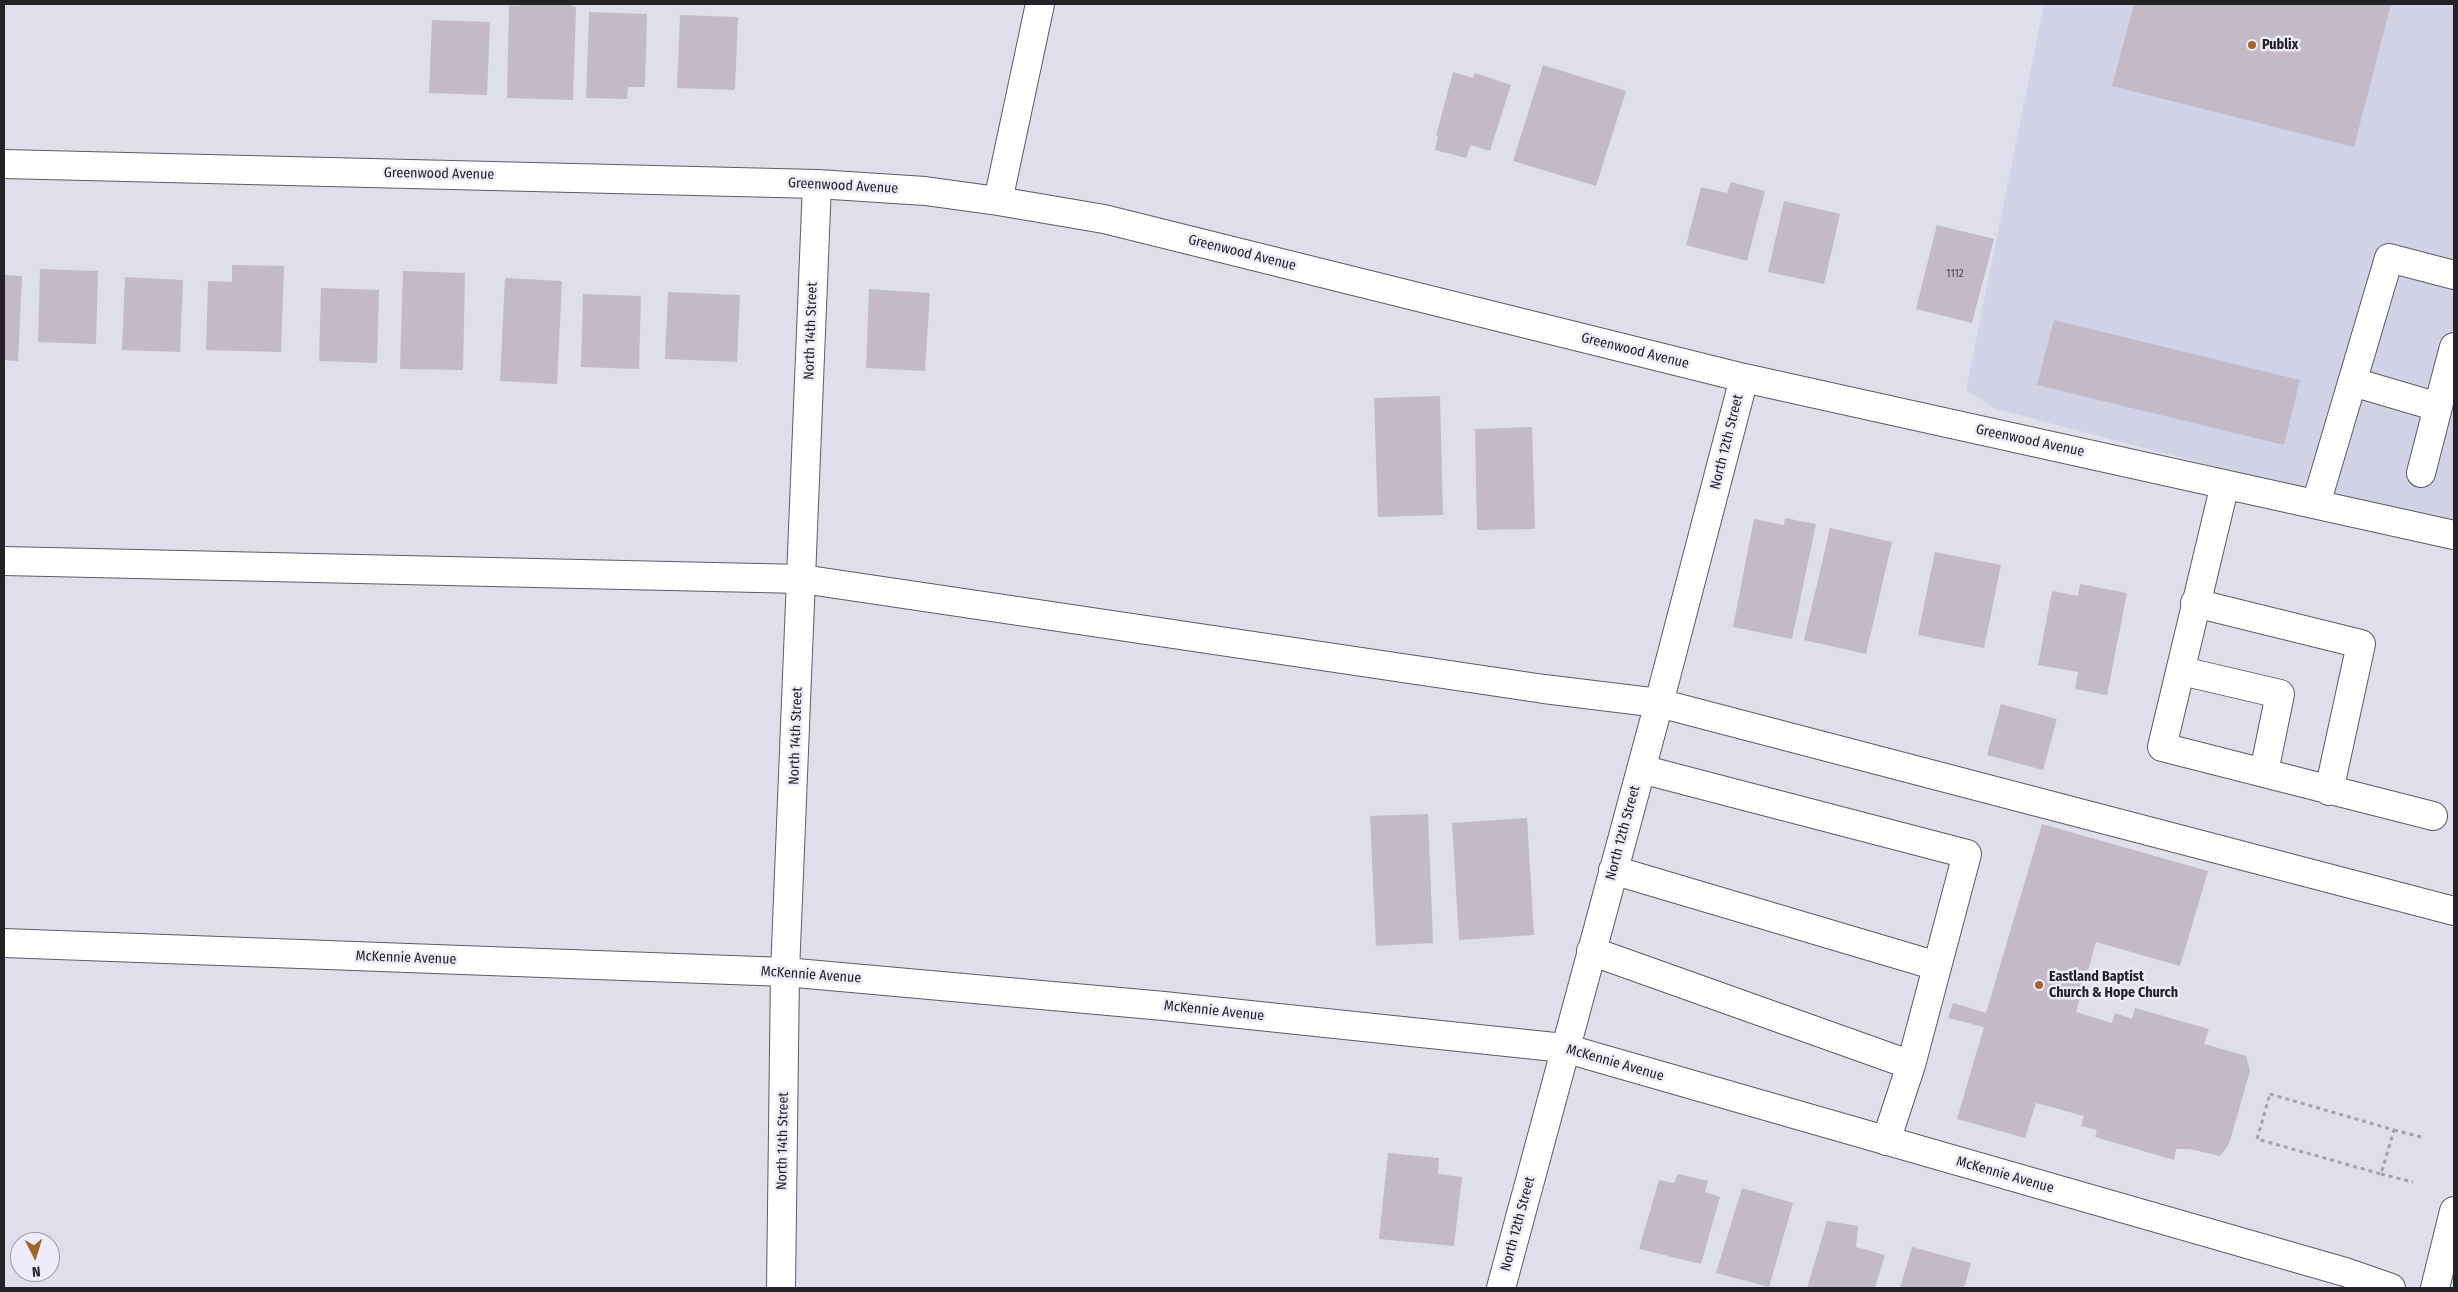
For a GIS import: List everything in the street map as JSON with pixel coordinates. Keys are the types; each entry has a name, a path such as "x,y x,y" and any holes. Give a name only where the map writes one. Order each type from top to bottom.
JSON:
{"street":[{"path":"998,201 1040,4"},
{"name":"Greenwood Avenue","path":"4,164 817,184 925,191 998,201 1104,218 1744,378 2454,535"},
{"name":"North 14th Street","path":"781,1288 786,972 817,184"},
{"path":"2316,504 2389,258 2454,275"},
{"path":"2421,473 2454,347"},
{"name":"North 12th Street","path":"1501,1288 1564,1048 1659,703 1744,378"},
{"path":"2353,382 2438,407"},
{"path":"2225,484 2195,604 2182,671 2162,747 2433,816"},
{"path":"4,562 802,579 1534,688 1659,703 2454,911"},
{"path":"2195,604 2362,644 2329,791"},
{"path":"2182,671 2280,694 2264,772"},
{"path":"1641,769 1967,854 1911,1064 1886,1140"},
{"path":"1613,870 1937,966"},
{"name":"McKennie Avenue","path":"4,943 786,972 1164,1006 1564,1048 2345,1272 2391,1288"},
{"path":"1591,951 1911,1064"},
{"path":"2435,1288 2454,1212"}],"path":[{"path":"2413,1182 2257,1139 2259,1130 2270,1094 2425,1138"},
{"path":"2381,1174 2394,1130"}],"shaded area":[{"path":"2044,4 2454,4 2454,530 1993,408 1966,390"}],"building":[{"path":"519,4 572,4 572,6 576,7 573,100 507,98 509,5 519,6"},
{"name":"Publix","path":"2134,4 2391,4 2354,147 2112,86"},
{"path":"589,12 647,14 645,87 628,87 627,99 586,98"},
{"path":"680,15 738,17 735,90 677,88"},
{"path":"432,20 490,22 487,95 429,93"},
{"path":"1543,65 1626,91 1596,186 1513,161"},
{"path":"1453,72 1473,78 1475,73 1511,85 1490,151 1471,145 1466,158 1435,150 1438,136 1436,136"},
{"path":"1731,182 1765,191 1747,261 1686,245 1701,187 1727,193"},
{"path":"1784,201 1840,214 1824,284 1768,272"},
{"path":"1937,225 1994,239 1972,323 1916,309"},
{"path":"232,265 284,266 281,352 206,350 208,281 232,282"},
{"path":"40,269 98,271 96,344 38,342"},
{"path":"403,271 465,273 463,370 400,369"},
{"path":"4,275 22,276 18,361 4,360"},
{"path":"125,277 183,280 180,352 122,350"},
{"path":"505,278 562,281 557,384 500,381"},
{"path":"321,288 379,290 377,363 319,361"},
{"path":"869,289 930,293 925,371 866,368"},
{"path":"668,292 740,295 737,362 665,359"},
{"path":"583,294 641,296 639,369 581,367"},
{"path":"2054,320 2300,380 2284,445 2037,385"},
{"path":"1440,396 1443,515 1378,517 1374,398"},
{"path":"1532,427 1535,529 1477,530 1475,429"},
{"path":"1785,518 1816,524 1792,639 1733,627 1754,519 1784,525"},
{"path":"1830,528 1892,542 1866,654 1804,640"},
{"path":"1935,552 2001,565 1984,648 1918,635"},
{"path":"2080,584 2127,593 2107,695 2075,689 2078,672 2038,665 2052,591 2078,596"},
{"path":"2001,704 2057,719 2043,770 1987,755"},
{"path":"1428,814 1433,943 1376,946 1370,816"},
{"path":"1527,818 1534,935 1459,940 1452,823"},
{"name":"Eastland Baptist Church & Hope Church","path":"2042,824 2208,871 2180,966 2096,942 2076,1012 2112,1023 2115,1013 2132,1019 2135,1008 2209,1029 2204,1044 2246,1056 2250,1071 2229,1144 2220,1156 2190,1149 2176,1149 2174,1160 2095,1137 2097,1130 2081,1126 2084,1116 2036,1103 2025,1138 1957,1119 1984,1027 1948,1018 1953,1003 1986,1013"},
{"path":"1388,1153 1439,1158 1438,1174 1462,1177 1454,1246 1379,1239"},
{"path":"1678,1174 1708,1181 1705,1192 1720,1197 1701,1264 1639,1249 1659,1180 1674,1183"},
{"path":"1742,1188 1793,1203 1769,1287 1716,1273"},
{"path":"1827,1221 1858,1226 1856,1247 1885,1255 1875,1288 1807,1288"},
{"path":"1912,1247 1971,1263 1964,1288 1900,1288"}],"place":[{"name":"Publix","path":"2252,45"},
{"name":"Eastland Baptist Church & Hope Church","path":"2039,985"}]}
